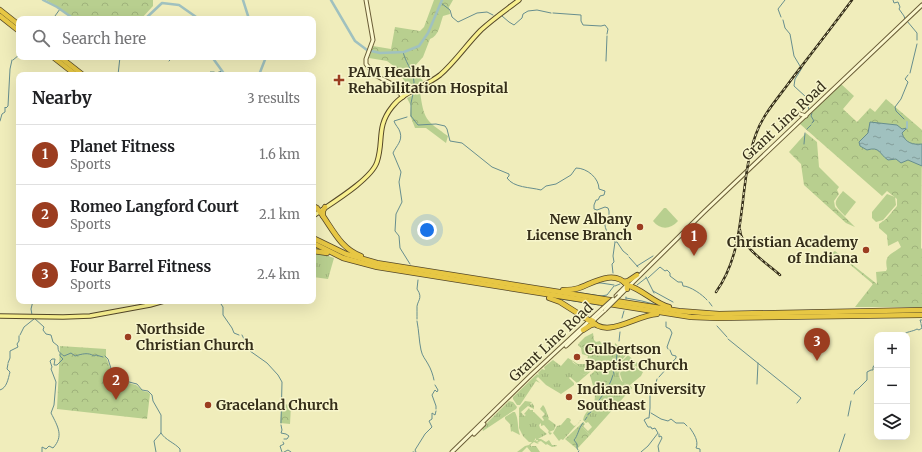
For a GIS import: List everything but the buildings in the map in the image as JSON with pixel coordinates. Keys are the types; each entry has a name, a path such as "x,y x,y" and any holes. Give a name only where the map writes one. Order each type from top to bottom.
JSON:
{"highway":[{"path":"0,10 16,23"},
{"path":"0,16 16,29"},
{"path":"57,60 72,72"},
{"path":"64,60 79,72"},
{"path":"320,208 323,216 340,241 354,253 403,267"},
{"path":"316,240 338,251 377,263 693,315"},
{"path":"316,245 351,261"},
{"path":"316,251 377,267 682,316"},
{"path":"627,285 628,281 638,275"},
{"path":"532,288 571,290 598,279 612,278 636,289 662,305 693,315"},
{"path":"635,280 633,285 636,289"},
{"path":"519,290 554,299 585,318 604,327 621,326 648,315 682,316 740,313 922,310"},
{"path":"702,315 745,318 922,315"},
{"path":"585,318 586,325"},
{"path":"583,330 591,325 592,321"}],"main road":[{"path":"366,0 374,40 366,63 373,74 392,84 403,97"},
{"path":"320,208 364,179 373,170 379,156 380,133 384,120 393,106 403,97 441,74 485,27 519,0"},
{"name":"Grant Line Road","path":"457,448 532,374 592,321 627,285 635,280 922,5"},
{"path":"800,114 806,116"},
{"name":"Grant Line Road","path":"638,275 662,253"},
{"path":"0,316 70,317 103,315 154,304"},
{"name":"Grant Line Road","path":"452,452 472,436 583,330"}],"green space":[{"path":"46,0 153,0 153,6 144,16 71,16"},
{"path":"434,0 453,0 449,7 450,14 443,16 437,33 430,39 423,57 413,68 423,81 410,89 395,67 387,61 369,58 373,46 391,49 395,27 420,31 424,27"},
{"path":"840,83 854,96 843,109 857,122 870,108 875,112 886,99 922,130 922,307 855,307 873,284 841,257 836,256 830,260 828,258 828,255 835,251 877,284 876,272 886,271 887,258 901,247 898,241 888,246 887,235 879,228 879,224 886,219 897,206 897,199 887,191 882,196 800,124"},
{"path":"420,92 423,108 427,118 434,126 448,136 446,143 426,128 415,128 410,115 411,106 407,98"},
{"path":"806,133 817,142 819,167 839,187 837,190 839,194 834,201 835,207 855,227 846,223 804,185 801,164 789,152"},
{"path":"843,191 856,202 845,216 836,206 837,198"},
{"path":"887,194 895,197 896,205 883,220 876,222 872,218 872,212"},
{"path":"664,208 666,208 678,221 672,226 665,228 659,226 653,221"},
{"path":"316,253 334,258 328,279 316,277"},
{"path":"593,333 594,340 596,342 600,341 604,348 610,351 616,349 614,361 602,361 584,375 576,370 570,361 585,370 590,356 579,343 585,337"},
{"path":"579,343 590,356 584,371 572,361 575,368 584,375 602,361 606,360 613,362 615,343 627,354 620,361 602,364 592,370 577,383 570,377 569,378 574,385 561,394 546,385 538,377 536,379 540,383 536,381 520,405 517,405 513,397 537,374 539,375 538,373 542,369 545,370 544,367 553,360 561,366 568,358 578,364 586,364 588,356 582,354 581,348 578,345"},
{"path":"60,346 106,349 106,357 114,378 136,385 143,391 150,394 147,419 57,409"},
{"path":"628,355 646,371 629,362 621,368 619,375 621,380 632,388 590,435 580,425 583,422 585,424 583,426 588,431 592,427 588,422 586,423 583,420 595,398 590,375 601,366 620,362"},
{"path":"628,362 643,372 641,376 630,385 623,383 620,374 622,366"},
{"path":"605,366 609,366 612,369 608,380 602,389 591,376"},
{"path":"509,401 513,402 517,407 516,409 483,431 482,428"},
{"path":"525,401 532,402 530,404 531,405 532,403 534,409 528,406 521,412 524,416 529,408 530,410 533,410 533,412 543,421 544,420 542,417 545,414 540,409 543,405 544,406 549,418 548,419 556,425 554,430 549,432 552,433 550,435 548,432 549,431 544,425 541,426 541,423 539,425 540,428 547,434 538,439 546,442 549,440 552,445 557,446 552,447 541,441 538,442 539,444 534,442 530,445 532,447 536,446 540,452 531,452 527,447 522,452 517,452 532,442 529,442 523,436 519,428 519,408"},
{"path":"282,404 291,405 290,424 280,423"},
{"path":"515,412 518,421 520,435 512,431 511,432 510,424 505,419 505,417"},
{"path":"567,418 571,420 570,422 574,426 576,425 563,440 561,439 559,441 553,433 557,426 561,425"},
{"path":"580,425 590,435 577,449 565,439"}],"water":[{"path":"870,122 897,125 902,129 907,128 902,133 905,139 913,144 922,144 922,166 908,160 901,163 896,159 888,160 877,150 867,150 860,146 859,142 868,133"}],"waterway":[{"path":"43,0 70,16"},
{"path":"243,0 248,16"},
{"path":"331,0 355,41 367,50 380,53 404,52 419,46 428,33 442,0"},
{"path":"781,17 778,9 785,0"},
{"path":"893,0 894,3 898,2 900,7 899,9 905,19"},
{"path":"148,16 162,3 179,5 195,16"},
{"path":"441,3 450,10 452,17 458,22 477,13 487,12 493,15"},
{"path":"55,16 60,9"},
{"path":"502,16 514,25 522,18 523,14 528,11 537,10 551,13"},
{"path":"553,13 581,15 583,25 605,25 608,29 607,34"},
{"path":"783,20 785,28 790,34 794,56 800,66"},
{"path":"907,21 917,33 917,40"},
{"path":"606,61 607,36"},
{"path":"910,73 917,44"},
{"path":"403,52 412,73 414,87"},
{"path":"0,121 2,114 5,112 5,107 6,108 8,106 10,69 12,60"},
{"path":"118,72 120,60"},
{"path":"214,60 223,72"},
{"path":"260,72 265,60"},
{"path":"802,68 795,79 794,86 806,97"},
{"path":"904,119 896,111 895,107 901,99 908,82 905,79 908,75"},
{"path":"411,116 413,94"},
{"path":"808,105 809,110"},
{"path":"812,113 811,116 814,121 812,123"},
{"path":"411,116 418,125 436,124 445,126 450,141 462,143 492,167 509,174 507,178 514,184 522,187 541,190 546,186 556,184 571,175 576,168 580,168 592,174 597,181 599,189 605,191 604,195 600,196 598,200 596,200 594,209 597,210 605,207 608,208 609,218 605,222 606,230 628,255"},
{"path":"407,117 394,121 401,138 393,153 401,172 399,182 402,202 396,214 395,231 399,236 400,248 410,264"},
{"path":"907,122 907,128"},
{"path":"807,129 811,125"},
{"path":"804,144 805,133"},
{"path":"613,273 612,264 614,262 613,256 615,242"},
{"path":"637,266 653,256"},
{"path":"629,257 638,267"},
{"path":"648,278 660,267 665,271 667,270 670,273 670,276 678,282 682,282 683,286 689,287 696,291 707,300"},
{"path":"646,277 654,293"},
{"path":"637,285 646,278"},
{"path":"417,319 417,306 420,298 417,289 418,280"},
{"path":"595,283 614,285"},
{"path":"615,286 620,284"},
{"path":"601,296 607,295 614,286"},
{"path":"653,291 673,302"},
{"path":"575,292 601,296"},
{"path":"626,298 657,305"},
{"path":"561,299 599,305"},
{"path":"709,302 712,306"},
{"path":"32,304 32,315"},
{"path":"221,304 223,307 223,315 234,333 239,335"},
{"path":"622,318 624,311"},
{"path":"34,318 44,327 43,330 46,334 51,335 53,342 58,346 59,352 64,356 71,353 75,356 87,354 103,357"},
{"path":"20,335 24,327 34,319"},
{"path":"921,323 920,320 922,320"},
{"path":"417,321 423,356 430,368 434,380"},
{"path":"666,322 666,327 670,329 672,333 667,347 668,349"},
{"path":"910,332 922,328 921,324"},
{"path":"717,326 727,337"},
{"path":"619,341 620,332"},
{"path":"242,335 250,351 267,363 282,382 281,423"},
{"path":"8,363 10,351 18,347 17,344 19,341 19,336"},
{"path":"728,339 801,398 797,403"},
{"path":"616,362 618,346"},
{"path":"659,377 676,358 676,356 672,355 670,350"},
{"path":"42,452 42,447 46,449 49,446 53,448 59,435 58,427 51,413 54,405 56,382 51,369 52,367 50,361 55,359 54,365 57,365 63,359 60,354"},
{"path":"105,356 108,359 114,378 137,384 142,390 148,391 152,395 153,401 161,415 161,433 154,441 156,452"},
{"path":"757,384 758,363"},
{"path":"0,390 6,385 8,380 10,372 7,369 8,364"},
{"path":"614,374 613,370 615,365"},
{"path":"854,394 855,391 867,380 867,372 873,370 874,366"},
{"path":"588,415 606,390 613,375"},
{"path":"641,452 648,446 658,433 655,428 652,429 651,427 648,427 644,420 649,418 650,394 655,387 657,379"},
{"path":"435,385 438,390 437,392 435,390 432,395 436,409"},
{"path":"848,416 851,401"},
{"path":"416,452 415,450 425,434 432,427 429,421 432,419 432,413 435,415 436,411"},
{"path":"651,413 661,419 668,421 671,419 676,423 684,423 687,426"},
{"path":"578,450 577,444 574,440 583,423"},
{"path":"281,425 281,433 289,436 287,439 284,439"},
{"path":"690,428 696,440 696,448 700,449 700,452"},
{"path":"161,433 165,438 178,447 180,452"},
{"path":"659,434 659,437 661,436 662,438 658,446 659,452"},
{"path":"839,452 845,434"},
{"path":"282,452 280,446 284,444 283,442"},
{"path":"284,452 288,450 291,452"}],"railway":[{"path":"716,292 734,255 746,174 750,154 759,127 772,106 852,0"},
{"path":"740,230 741,236 750,249 780,275"}],"place":[{"name":"PAM Health Rehabilitation Hospital","path":"339,80"},
{"name":"New Albany License Branch","path":"640,227"},
{"name":"Christian Academy of Indiana","path":"866,250"},
{"name":"Planet Fitness","path":"694,256"},
{"name":"Northside Christian Church","path":"128,337"},
{"name":"Culbertson Baptist Church","path":"577,357"},
{"name":"Four Barrel Fitness","path":"817,361"},
{"name":"Indiana University Southeast","path":"569,397"},
{"name":"Romeo Langford Court","path":"116,400"},
{"name":"Graceland Church","path":"208,405"}]}
